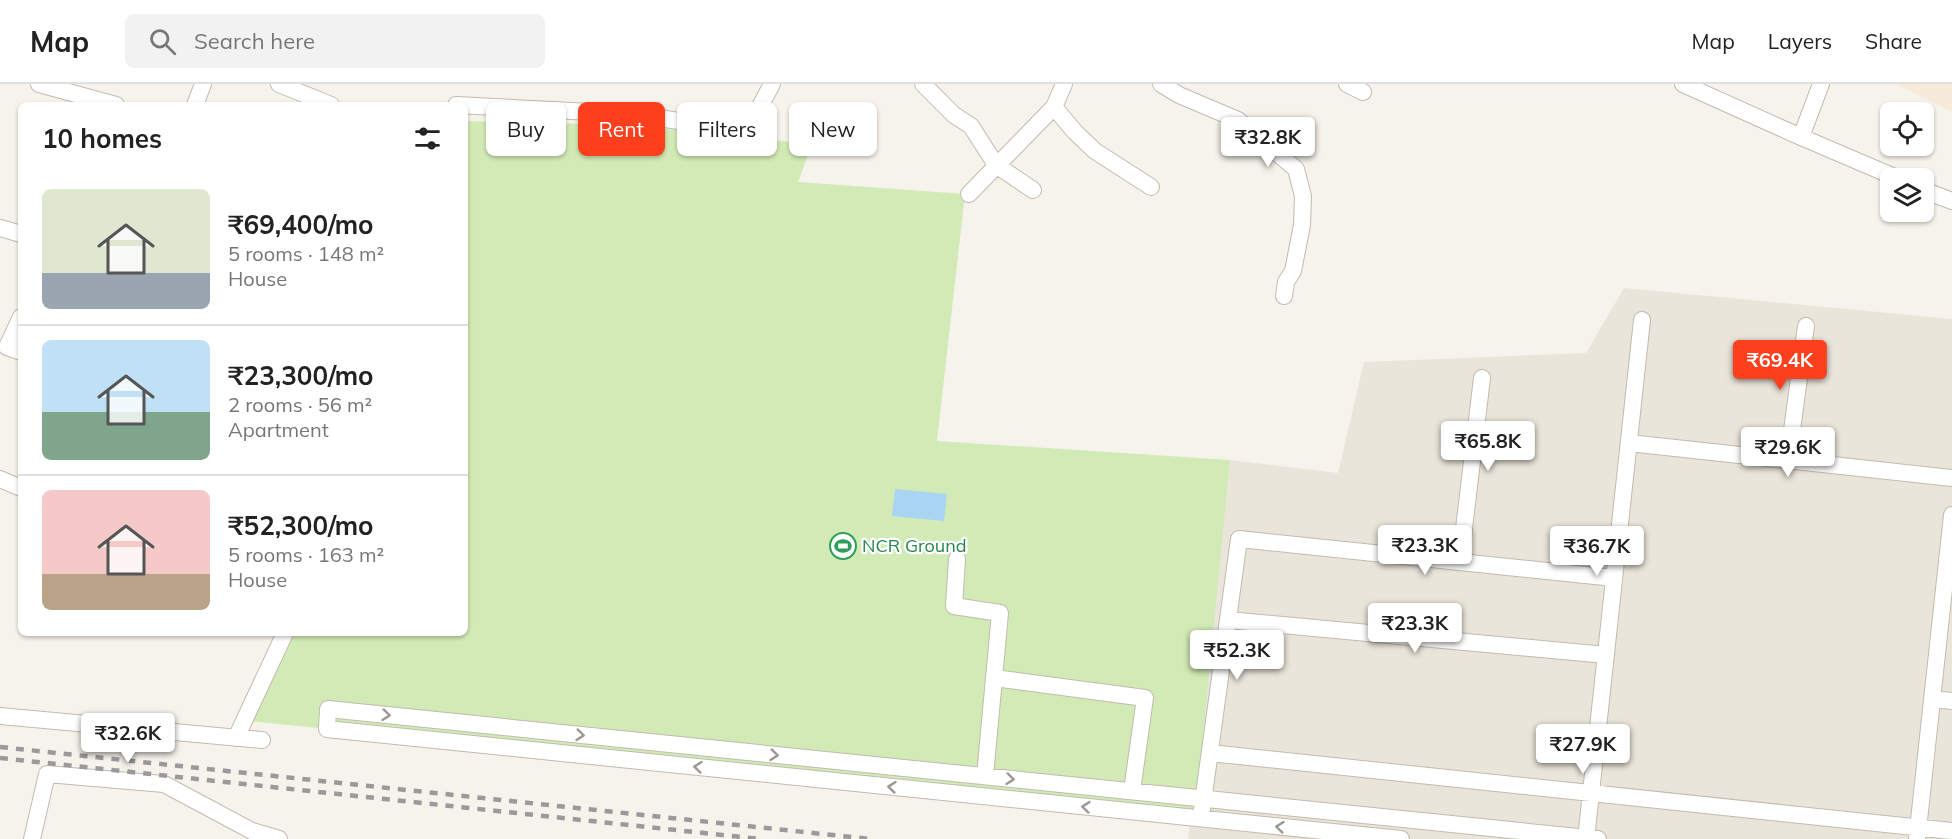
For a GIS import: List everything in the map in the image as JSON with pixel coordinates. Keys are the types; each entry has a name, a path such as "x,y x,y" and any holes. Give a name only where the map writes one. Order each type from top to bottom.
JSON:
{"street":[{"path":"39,84 105,102"},
{"path":"196,102 203,84"},
{"path":"279,84 324,102"},
{"path":"468,106 631,114 747,131 772,84"},
{"path":"923,84 954,116 971,126 996,165 1033,190"},
{"path":"969,194 1053,107 1064,84"},
{"path":"1161,84 1179,95 1238,120 1296,169 1303,196 1302,225 1293,271 1286,282 1284,296"},
{"path":"1347,84 1363,92"},
{"path":"1683,84 1880,171"},
{"path":"1801,137 1821,84"},
{"path":"1053,107 1095,152 1151,187"},
{"path":"1934,194 1952,201"},
{"path":"0,228 18,233"},
{"path":"1401,839 327,729 328,710 1590,839 1590,793 1642,320"},
{"path":"18,323 7,347 18,351"},
{"path":"1788,460 1806,326"},
{"path":"1460,562 1482,378"},
{"path":"1629,444 1952,478"},
{"path":"0,478 18,485"},
{"path":"1917,833 1950,561 1952,515"},
{"path":"1201,818 1239,539 1614,578"},
{"path":"957,559 954,606 1000,613 985,776"},
{"path":"1228,620 1606,655"},
{"path":"236,738 284,636"},
{"path":"994,678 1145,698 1132,792"},
{"path":"1932,699 1952,701"},
{"path":"0,716 262,740"},
{"path":"1210,753 1590,793 1917,833 1952,831"},
{"path":"32,839 47,774 164,784 252,831 279,839"}],"shaded area":[{"path":"1896,84 1952,84 1952,112"},
{"path":"1624,288 1952,319 1952,839 1188,839 1230,460 1338,473 1364,362 1586,353"}],"green space":[{"name":"NCR Ground","path":"468,121 486,122 486,156 566,156 566,124 578,124 578,156 665,156 665,129 677,130 677,156 777,156 777,140 789,142 789,156 808,156 798,182 965,194 937,441 1230,460 1195,817 248,721 278,636 468,636"}],"water":[{"path":"895,489 947,494 944,521 892,516"}],"railway":[{"path":"0,747 870,839"},
{"path":"0,758 760,839"}],"place":[{"name":"NCR Ground","path":"843,546"}]}
